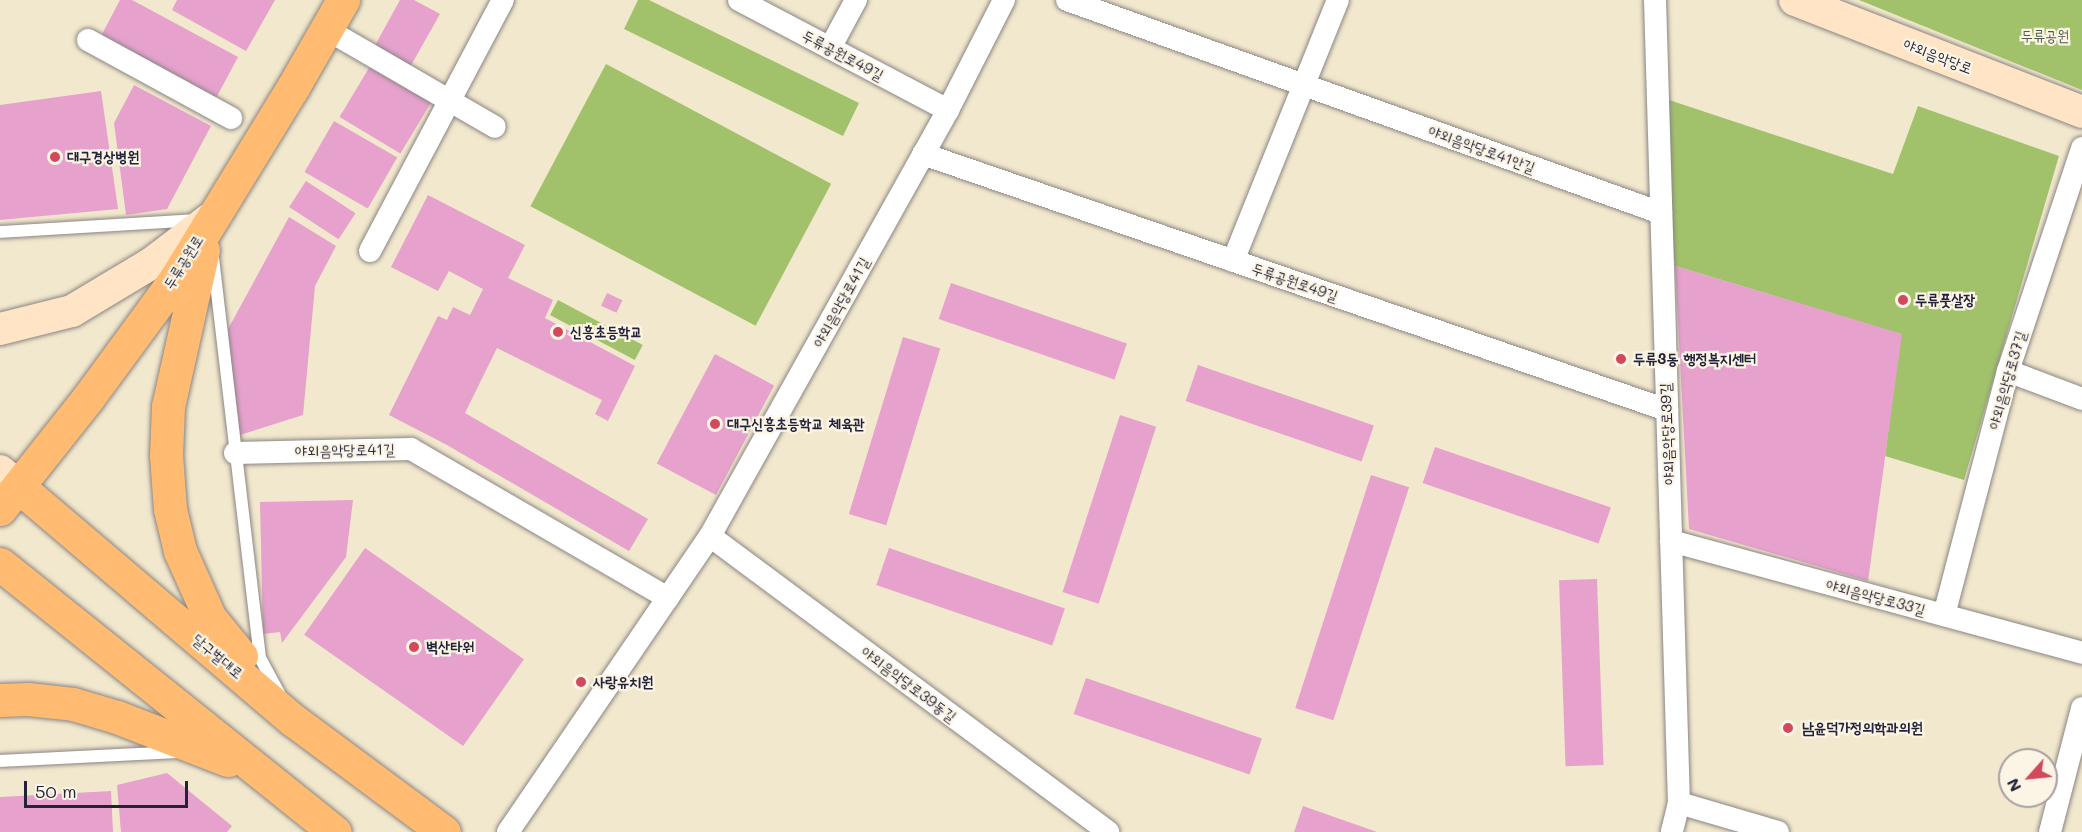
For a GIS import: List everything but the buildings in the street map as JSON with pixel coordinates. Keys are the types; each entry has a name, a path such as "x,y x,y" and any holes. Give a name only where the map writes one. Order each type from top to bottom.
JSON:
{"main road":[{"name":"두류공원로","path":"6,489 176,278 343,0"},
{"name":"야외음악당로","path":"1795,0 2082,112"},
{"path":"0,328 72,311 152,262 210,219"},
{"path":"210,219 168,406 166,454 170,508 180,551 210,618 293,720"},
{"name":"달구벌대로","path":"6,489 293,720 444,832"},
{"path":"0,564 257,772 335,832"},
{"path":"0,699 28,699 73,704 117,717 257,772"}],"street":[{"path":"370,251 503,0"},
{"name":"두류공원로49길","path":"739,0 948,110"},
{"path":"830,48 856,0"},
{"name":"야외음악당로41길","path":"508,832 710,536 948,110 1004,0"},
{"name":"야외음악당로41안길","path":"1067,0 1660,213"},
{"path":"1233,261 1338,0"},
{"name":"야외음악당로39길","path":"1655,0 1679,803 1671,832"},
{"path":"326,29 495,127"},
{"path":"88,40 231,118"},
{"name":"야외음악당로37길","path":"1944,615 2008,371 2082,148"},
{"name":"두류공원로49길","path":"923,154 1666,410"},
{"path":"2008,371 2082,399"},
{"name":"야외음악당로41길","path":"235,453 411,449 668,598"},
{"name":"야외음악당로39동길","path":"710,536 1105,831"},
{"name":"야외음악당로33길","path":"1671,541 2082,653"},
{"path":"2050,832 2082,708"},
{"path":"1679,803 1778,832"}],"lane":[{"path":"0,232 210,219 260,658 293,720"},
{"path":"0,760 202,750"}],"green space":[{"path":"638,0 649,0 859,103 843,136 624,29"},
{"name":"두류공원","path":"1859,0 2082,0 2082,90"},
{"path":"606,64 831,184 756,326 530,206"},
{"name":"두류풋살장","path":"1657,96 1893,174 1918,106 2059,156 1964,480 1885,456 1901,334 1675,266"},
{"path":"558,300 643,345 635,360 550,315"}],"place":[{"name":"대구경상병원","path":"55,157"},
{"name":"두류풋살장","path":"1903,300"},
{"name":"신흥초등학교","path":"558,332"},
{"name":"두류3동 행정복지센터","path":"1621,359"},
{"name":"대구신흥초등학교 체육관","path":"715,424"},
{"name":"벽산타워","path":"414,647"},
{"name":"사랑유치원","path":"581,682"},
{"name":"남윤덕가정의학과의원","path":"1788,728"}]}
